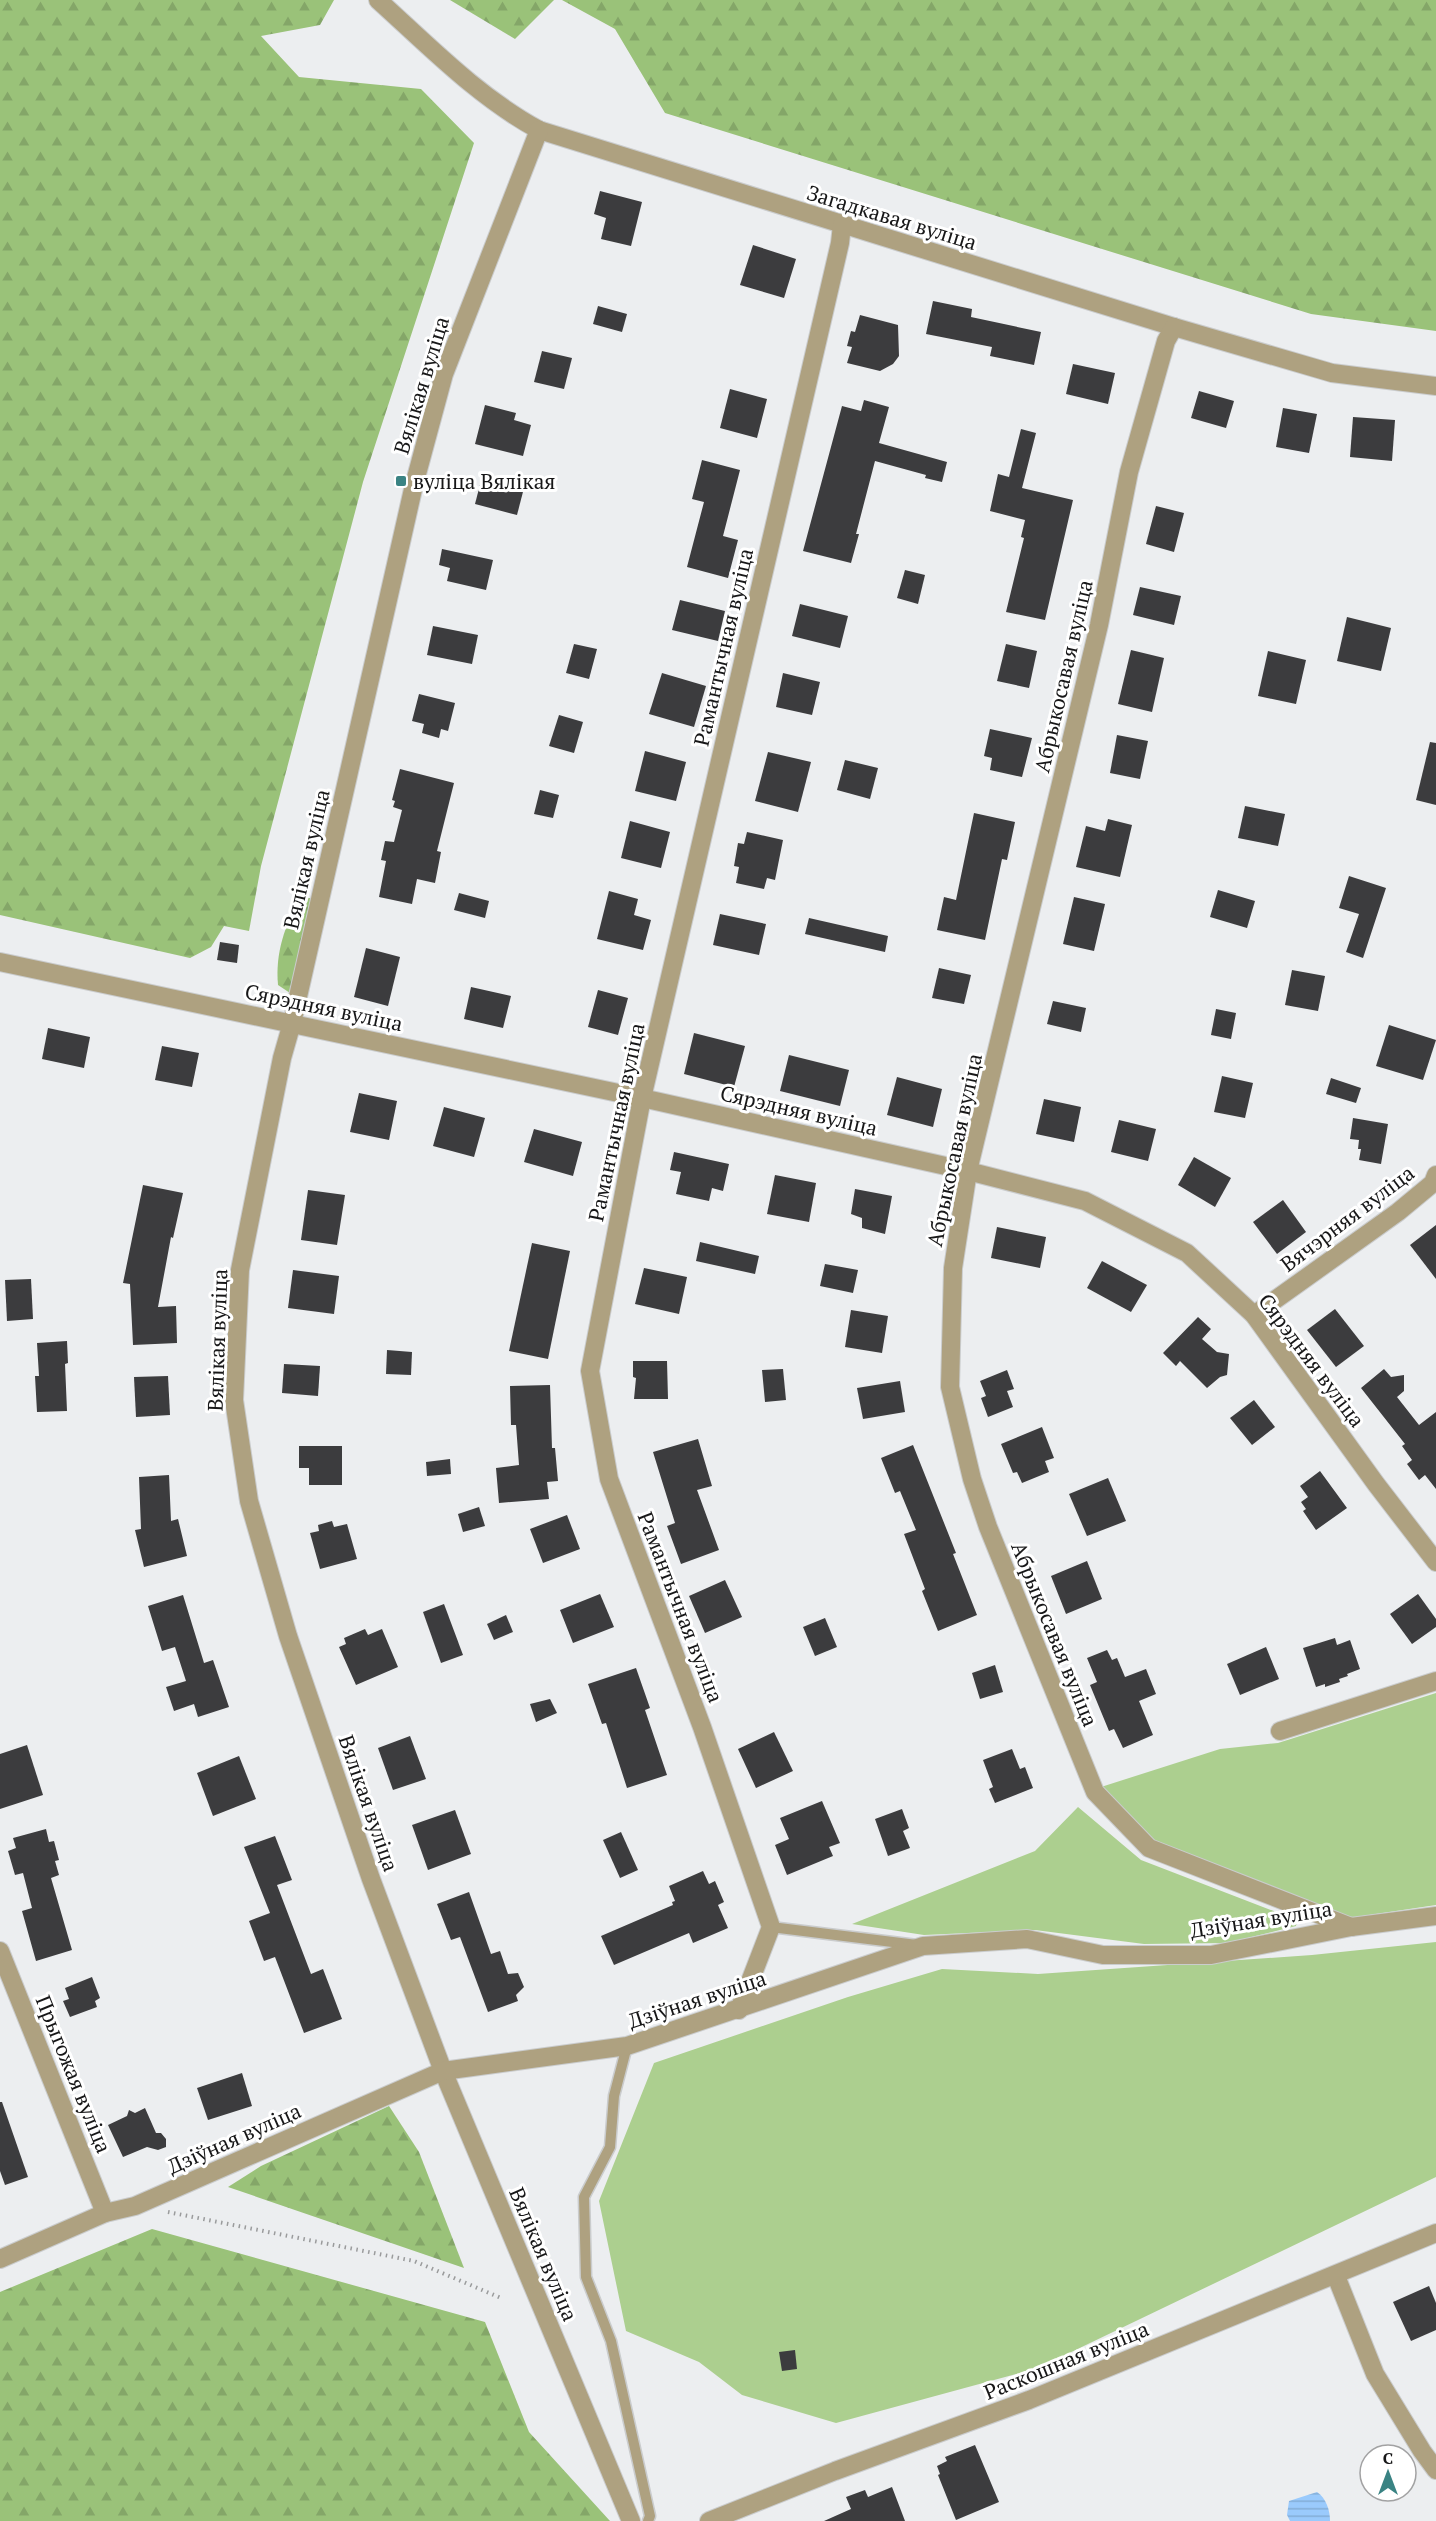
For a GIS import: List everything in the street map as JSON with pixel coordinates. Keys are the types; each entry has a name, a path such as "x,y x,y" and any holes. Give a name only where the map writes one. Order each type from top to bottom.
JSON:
{"street":[{"name":"Загадкавая вуліца","path":"378,0 475,88 509,114 539,130 1174,327 1332,373 1436,386"},
{"name":"Вялікая вуліца","path":"539,130 444,374 414,485 292,1023 282,1058 240,1270 234,1400 249,1501 288,1636 371,1879 443,2071 631,2521"},
{"name":"Рамантычная вуліца","path":"771,1927 702,1727 609,1479 590,1371 642,1098 835,266 842,225"},
{"name":"Абрыкосавая вуліца","path":"1174,327 1166,341 1129,472 1099,625 968,1171 953,1268 951,1387 972,1479 988,1527 1095,1792 1149,1848 1351,1927"},
{"name":"Сярэдняя вуліца","path":"0,962 642,1098 968,1171 1084,1201 1187,1253 1254,1315 1376,1484 1436,1562"},
{"name":"Вячэрняя вуліца","path":"1254,1315 1398,1212 1433,1183 1436,1175"},
{"path":"1280,1731 1436,1681"},
{"name":"Дзіўная вуліца","path":"0,2259 105,2213 135,2206 443,2071 627,2046 923,1946 1027,1939 1103,1955 1211,1955 1351,1927 1436,1916"},
{"path":"739,2010 771,1927"},
{"name":"Прыгожая вуліца","path":"0,1951 105,2213"},
{"name":"Раскошная вуліца","path":"709,2521 835,2471 1029,2400 1336,2276 1436,2233"},
{"path":"1336,2276 1376,2374 1422,2451 1436,2470"}],"lane":[{"path":"771,1927 923,1946"},
{"path":"627,2046 615,2096 610,2147 584,2197 586,2277 611,2341 650,2516 648,2521"}],"path":[{"path":"135,2206 270,2230 414,2261 501,2298"}],"green space":[{"path":"0,0 334,0 320,25 261,36 299,77 421,89 474,143 363,482 261,866 249,931 224,926 211,947 190,958 0,915"},
{"path":"450,0 554,0 515,39"},
{"path":"562,0 1436,0 1436,331 1311,314 665,113 615,29"},
{"path":"300,898 318,898 290,993 278,985 278,962 286,929"},
{"path":"1436,1693 1436,1905 1349,1918 1149,1839 1101,1787 1220,1749 1278,1743"},
{"path":"1078,1807 1141,1860 1297,1920 1296,1926 1227,1943 1144,1944 1035,1930 924,1935 852,1924 1035,1851"},
{"path":"1436,1942 1436,2177 1038,2368 836,2423 742,2395 699,2362 626,2331 599,2201 654,2063 848,1997 942,1969 1038,1974 1312,1955"},
{"path":"389,2106 419,2152 464,2268 228,2187 261,2166"},
{"path":"152,2229 485,2322 529,2432 610,2521 0,2521 0,2292"}],"water":[{"path":"1317,2492 1327,2505 1330,2521 1290,2521 1287,2515 1289,2501"}],"building":[{"path":"600,191 642,202 631,246 601,239 606,218 594,214"},
{"path":"753,245 796,259 784,298 740,285"},
{"path":"933,301 972,309 971,317 1041,332 1034,365 990,356 992,347 926,334"},
{"path":"598,306 627,314 622,332 593,324"},
{"path":"860,315 898,325 899,356 893,364 880,371 847,363 852,347 847,346 851,331 855,332"},
{"path":"542,351 572,358 564,389 534,382"},
{"path":"1073,364 1115,373 1108,404 1066,394"},
{"path":"730,389 767,399 757,438 720,428"},
{"path":"1199,391 1234,401 1226,428 1191,418"},
{"path":"864,400 889,407 879,443 947,462 942,482 925,478 926,475 875,461 851,563 803,551 842,406 861,411"},
{"path":"485,405 516,413 514,420 531,425 523,456 475,444"},
{"path":"1283,408 1317,414 1309,453 1276,447"},
{"path":"1353,417 1395,420 1392,461 1350,457"},
{"path":"1021,429 1036,433 1022,488 1073,500 1045,620 1006,612 1024,538 1021,537 1025,520 990,511 998,474 1009,477"},
{"path":"702,460 740,470 723,536 738,540 728,578 687,567 704,502 692,499"},
{"path":"482,477 524,488 517,515 475,504"},
{"path":"1156,506 1184,513 1174,552 1146,544"},
{"path":"442,549 493,560 486,590 447,581 450,568 439,565"},
{"path":"905,570 925,575 918,604 897,598"},
{"path":"1140,587 1181,596 1174,625 1133,615"},
{"path":"680,600 725,611 718,641 672,630"},
{"path":"800,604 848,616 840,648 792,636"},
{"path":"1347,617 1391,628 1381,671 1337,661"},
{"path":"433,626 478,635 472,664 427,655"},
{"path":"574,644 597,649 589,679 566,673"},
{"path":"1006,644 1037,651 1029,688 997,681"},
{"path":"1131,650 1164,658 1152,712 1118,704"},
{"path":"1268,651 1306,660 1296,704 1258,696"},
{"path":"662,673 706,686 694,727 649,714"},
{"path":"783,673 820,682 812,715 776,707"},
{"path":"419,694 455,703 448,731 441,729 439,738 422,733 424,724 412,721"},
{"path":"559,715 583,722 574,753 549,746"},
{"path":"990,729 1032,738 1022,777 990,770 992,758 984,756"},
{"path":"1117,735 1148,741 1140,779 1110,773"},
{"path":"1430,742 1436,743 1436,805 1416,800"},
{"path":"645,751 686,762 676,801 635,791"},
{"path":"768,752 811,762 798,812 755,801"},
{"path":"845,760 878,768 870,799 837,790"},
{"path":"400,769 454,783 437,851 441,852 435,883 417,879 412,904 379,897 386,861 381,860 385,841 394,842 402,810 393,807 395,801 392,800"},
{"path":"540,790 559,795 553,818 534,814"},
{"path":"1245,806 1285,814 1278,846 1238,838"},
{"path":"974,813 1015,822 1007,860 1002,859 985,940 937,930 944,897 956,900"},
{"path":"1108,819 1132,825 1120,877 1076,867 1086,826 1105,831"},
{"path":"630,821 670,832 661,868 621,858"},
{"path":"747,832 783,840 775,880 767,878 764,889 736,883 739,867 734,866 738,843 744,844"},
{"path":"1349,876 1386,888 1363,958 1346,952 1359,914 1339,908"},
{"path":"1218,890 1255,901 1247,928 1210,917"},
{"path":"609,891 638,899 634,915 651,920 643,950 597,939"},
{"path":"459,893 489,901 485,918 454,910"},
{"path":"1074,897 1105,904 1094,951 1063,944"},
{"path":"720,914 766,924 759,955 713,945"},
{"path":"809,918 888,936 885,952 805,934"},
{"path":"220,942 239,945 237,963 217,960"},
{"path":"366,948 400,957 388,1006 354,997"},
{"path":"939,968 971,975 964,1004 932,998"},
{"path":"1292,970 1325,976 1318,1011 1285,1005"},
{"path":"471,987 511,996 503,1028 464,1019"},
{"path":"598,990 628,998 618,1035 588,1027"},
{"path":"1053,1001 1086,1008 1081,1032 1047,1024"},
{"path":"1216,1009 1236,1013 1231,1039 1211,1035"},
{"path":"1389,1025 1436,1040 1423,1080 1376,1066"},
{"path":"48,1028 90,1037 84,1068 42,1059"},
{"path":"694,1033 745,1046 734,1087 684,1074"},
{"path":"162,1046 199,1053 192,1087 155,1080"},
{"path":"789,1055 849,1070 840,1106 780,1091"},
{"path":"1222,1076 1253,1083 1245,1118 1214,1112"},
{"path":"897,1077 942,1089 933,1127 887,1115"},
{"path":"1331,1078 1361,1088 1356,1103 1326,1094"},
{"path":"359,1093 397,1101 389,1140 350,1132"},
{"path":"1044,1099 1081,1107 1074,1142 1036,1134"},
{"path":"444,1107 485,1118 474,1157 433,1146"},
{"path":"1353,1118 1388,1124 1381,1164 1359,1160 1361,1149 1358,1149 1359,1140 1350,1139"},
{"path":"1119,1120 1156,1129 1148,1161 1111,1152"},
{"path":"534,1129 582,1142 573,1176 524,1162"},
{"path":"674,1152 729,1164 723,1191 712,1188 709,1201 676,1194 681,1172 670,1170"},
{"path":"1194,1157 1231,1178 1215,1207 1178,1185"},
{"path":"775,1175 816,1183 809,1222 767,1214"},
{"path":"143,1185 183,1193 173,1238 171,1237 158,1307 176,1306 177,1343 133,1345 130,1284 123,1283"},
{"path":"855,1189 892,1196 885,1234 862,1228 862,1218 851,1214"},
{"path":"308,1190 345,1195 337,1245 301,1240"},
{"path":"1283,1200 1306,1232 1277,1254 1253,1222"},
{"path":"1436,1225 1436,1279 1410,1245"},
{"path":"997,1227 1046,1237 1040,1268 991,1258"},
{"path":"700,1242 759,1256 755,1274 696,1261"},
{"path":"532,1243 570,1251 548,1359 509,1351"},
{"path":"1102,1261 1147,1285 1131,1312 1087,1288"},
{"path":"825,1264 858,1270 853,1293 820,1286"},
{"path":"644,1268 687,1277 679,1314 635,1304"},
{"path":"293,1270 339,1276 334,1314 288,1308"},
{"path":"31,1279 33,1319 7,1321 5,1280"},
{"path":"1335,1309 1364,1346 1336,1367 1307,1330"},
{"path":"851,1310 888,1316 882,1353 845,1347"},
{"path":"1198,1317 1211,1329 1202,1339 1217,1352 1229,1354 1227,1375 1220,1377 1207,1388 1180,1361 1176,1366 1163,1353"},
{"path":"67,1341 68,1363 65,1364 67,1411 37,1412 35,1376 39,1376 37,1343"},
{"path":"387,1350 412,1352 411,1375 386,1374"},
{"path":"633,1361 667,1361 668,1399 634,1399 636,1378 633,1377"},
{"path":"284,1364 320,1366 318,1396 282,1393"},
{"path":"783,1369 786,1400 765,1402 762,1370"},
{"path":"1384,1369 1391,1377 1404,1375 1404,1391 1397,1397 1419,1425 1436,1412 1436,1489 1425,1475 1419,1480 1407,1464 1412,1460 1402,1446 1405,1444 1361,1388"},
{"path":"1007,1370 1014,1389 1007,1391 1013,1407 988,1417 981,1398 986,1396 980,1381"},
{"path":"168,1376 170,1415 136,1417 134,1377"},
{"path":"900,1381 905,1412 863,1419 857,1388"},
{"path":"550,1385 552,1448 555,1448 558,1481 547,1482 549,1499 499,1503 496,1468 519,1465 516,1425 511,1425 510,1386"},
{"path":"1254,1400 1275,1427 1252,1445 1230,1418"},
{"path":"1042,1427 1054,1458 1045,1461 1049,1472 1022,1483 1017,1472 1013,1473 1001,1444"},
{"path":"698,1439 712,1486 697,1490 719,1550 681,1564 667,1526 675,1523 653,1452"},
{"path":"913,1445 956,1553 953,1554 977,1615 938,1631 922,1591 925,1589 904,1534 916,1530 900,1491 895,1493 881,1458"},
{"path":"299,1446 342,1446 342,1485 309,1485 309,1468 299,1468"},
{"path":"450,1459 451,1474 427,1476 426,1462"},
{"path":"1320,1471 1347,1508 1316,1530 1303,1511 1306,1509 1301,1502 1308,1497 1300,1486"},
{"path":"169,1475 171,1521 178,1519 187,1556 144,1567 135,1530 141,1529 139,1477"},
{"path":"1108,1478 1126,1521 1087,1536 1069,1494"},
{"path":"479,1507 485,1526 463,1532 458,1514"},
{"path":"567,1515 580,1549 543,1563 530,1529"},
{"path":"332,1521 334,1527 347,1524 357,1559 320,1569 310,1533 319,1531 318,1525"},
{"path":"1087,1561 1102,1599 1066,1614 1051,1576"},
{"path":"725,1580 742,1617 705,1633 689,1596"},
{"path":"600,1594 614,1627 573,1643 560,1610"},
{"path":"1418,1594 1436,1619 1436,1627 1412,1644 1390,1614"},
{"path":"183,1595 204,1663 213,1660 229,1707 198,1717 194,1704 174,1711 166,1687 186,1681 175,1647 162,1651 148,1606"},
{"path":"444,1604 463,1655 441,1663 423,1612"},
{"path":"506,1615 513,1632 494,1640 487,1624"},
{"path":"825,1618 837,1647 815,1656 803,1627"},
{"path":"365,1629 368,1635 382,1629 398,1667 356,1685 339,1647 346,1644 344,1638"},
{"path":"1335,1638 1337,1645 1350,1640 1360,1669 1339,1679 1340,1682 1325,1687 1325,1684 1316,1687 1303,1648"},
{"path":"1266,1647 1279,1679 1240,1695 1227,1664"},
{"path":"1107,1650 1112,1660 1117,1658 1125,1677 1146,1669 1156,1694 1139,1701 1153,1735 1123,1748 1114,1729 1109,1731 1090,1685 1097,1682 1087,1658"},
{"path":"995,1665 1003,1692 980,1699 972,1673"},
{"path":"636,1668 650,1708 645,1710 667,1775 627,1788 606,1723 602,1724 588,1684"},
{"path":"550,1699 557,1713 536,1722 530,1704"},
{"path":"774,1732 793,1771 756,1788 738,1749"},
{"path":"410,1736 426,1779 393,1790 378,1748"},
{"path":"27,1745 43,1795 0,1809 0,1754"},
{"path":"1012,1749 1020,1769 1025,1767 1033,1788 995,1803 989,1789 993,1787 983,1760"},
{"path":"239,1756 256,1799 213,1816 197,1773"},
{"path":"822,1801 840,1843 829,1847 833,1856 787,1875 775,1845 789,1839 780,1818"},
{"path":"902,1809 909,1828 903,1831 910,1848 888,1856 875,1819"},
{"path":"455,1810 471,1854 428,1870 412,1825"},
{"path":"46,1829 49,1842 54,1841 59,1860 55,1861 59,1875 51,1878 72,1950 36,1961 22,1911 32,1908 23,1873 15,1875 8,1851 16,1848 13,1838"},
{"path":"621,1832 638,1870 620,1878 603,1840"},
{"path":"275,1836 292,1880 277,1885 311,1974 323,1969 342,2019 304,2033 275,1957 264,1961 249,1921 270,1913 244,1847"},
{"path":"703,1871 709,1884 715,1881 724,1902 718,1905 728,1928 693,1943 689,1933 614,1965 601,1936 673,1905 672,1902 675,1901 669,1886"},
{"path":"469,1892 491,1954 500,1951 508,1974 518,1973 524,1987 516,1995 518,2001 488,2012 460,1937 451,1940 437,1904"},
{"path":"92,1977 100,1998 95,2001 97,2007 70,2017 63,2001 69,1999 65,1988"},
{"path":"242,2073 252,2106 208,2120 197,2088"},
{"path":"0,2102 2,2102 28,2177 5,2185 0,2171"},
{"path":"145,2108 156,2133 161,2133 166,2139 166,2147 158,2150 147,2147 123,2157 108,2125 127,2116 129,2110 135,2113"},
{"path":"1429,2286 1436,2303 1436,2330 1411,2341 1393,2302"},
{"path":"795,2350 797,2369 782,2371 779,2352"},
{"path":"975,2445 999,2502 956,2520 938,2475 940,2474 937,2466 947,2461 945,2457"},
{"path":"892,2487 905,2521 824,2521 851,2509 846,2497 865,2490 868,2497"}],"place":[{"name":"вуліца Вялікая","path":"401,481"}]}
